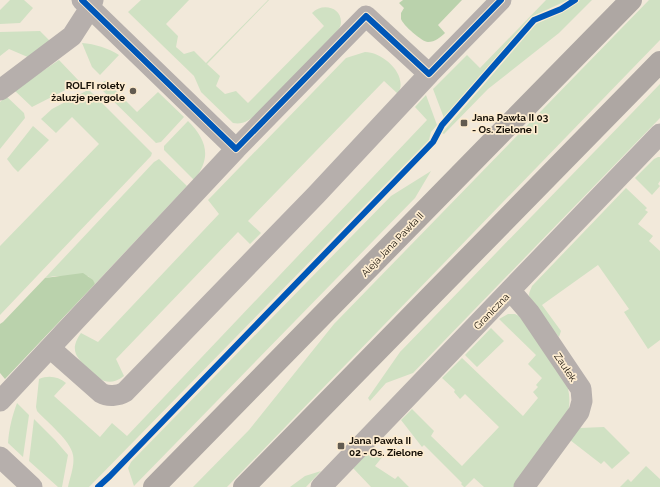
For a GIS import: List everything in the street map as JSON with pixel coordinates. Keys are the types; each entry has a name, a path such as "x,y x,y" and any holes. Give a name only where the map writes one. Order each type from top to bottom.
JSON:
{"main road":[{"name":"Aleja Jana Pawła II","path":"154,487 631,0"},
{"path":"244,487 660,62"}],"street":[{"path":"50,348 101,393 105,395 120,395 125,392 501,0"},
{"path":"0,90 66,42 72,36 88,3 236,149"},
{"path":"0,401 236,149 366,16 429,74"},
{"name":"Graniczna","path":"321,487 660,134"},
{"name":"Zaułek","path":"510,290 529,312 581,389 582,401 579,412 524,487"},
{"path":"0,457 32,487"}],"green space":[{"path":"10,0 24,0 33,8 20,23 0,24 0,10"},
{"path":"141,0 189,0 166,24 178,36 176,47 184,54 194,51 206,63 269,0 207,64 220,76 216,86 225,94 236,91 248,103 324,26 312,13 325,7 334,9 338,12 341,24 335,34 256,115 246,122 233,123 201,92 194,76 128,12"},
{"path":"403,0 462,0 438,25 445,33 440,38 428,42 417,36 402,22 401,13 404,8 399,3"},
{"path":"546,0 568,0 531,17 444,118 433,89 467,55 480,68"},
{"path":"580,0 592,0 559,33 488,89 444,134 442,133 536,24 560,13"},
{"path":"649,0 660,0 660,40 227,487 193,487 249,430 334,324"},
{"path":"40,31 51,42 30,58 9,49 0,56 0,32"},
{"path":"82,43 92,44 110,50 119,55 100,75 92,67"},
{"path":"365,52 372,53 386,60 397,72 400,79 398,94 384,81 248,221 261,233 250,244 238,232 116,359 124,376 109,382 101,380 93,374 76,353 75,344 81,333 98,342 219,214 208,200 346,58"},
{"path":"59,60 79,81 77,84 32,107 14,90"},
{"path":"104,81 106,81 137,112 158,92 184,117 161,142 156,143 100,88"},
{"path":"660,84 660,118 413,373 386,383 370,401 368,398 400,352"},
{"path":"86,91 90,91 152,153 151,156 0,315 0,246 99,144 72,117 56,133 41,119 52,109"},
{"path":"426,95 437,125 431,132 429,140 89,487 68,487 73,467 73,455 68,444 37,411 36,407 39,379 53,377 66,383 54,396 100,437 112,423 127,436 427,120 415,107"},
{"path":"6,96 24,113 25,118 0,149 0,102"},
{"path":"188,121 199,135 205,149 203,164 200,172 194,180 164,150 164,146"},
{"path":"33,126 49,140 18,172 7,159"},
{"path":"660,157 660,181 658,184 660,186 652,195 635,178 654,159"},
{"path":"159,159 187,186 95,284 88,276 55,276 45,278 154,162"},
{"path":"431,171 415,198 134,486 128,468 131,462 391,196"},
{"path":"626,188 647,208 645,210 648,212 638,224 653,236 649,241 660,251 660,340 648,349 624,312 629,309 598,265 542,305 561,331 559,337 530,299 529,294 532,286"},
{"path":"83,273 93,280 95,284 5,379 0,373 0,324 45,278"},
{"path":"508,314 515,314 521,317 567,385 569,392 568,413 515,487 484,487 474,478 464,487 461,484 462,483 424,445 422,447 401,420 412,409 434,431 431,436 462,466 499,427 465,394 460,399 454,392 455,390 442,378 462,358 523,416 538,398 533,392 538,387 536,385 542,378 528,364 536,355 499,319"},
{"path":"491,328 504,341 477,367 465,355"},
{"path":"17,403 29,415 23,457 8,443 11,423"},
{"path":"34,419 68,455 62,487 58,487 29,461"},
{"path":"604,427 630,453 612,469 604,461 601,464 570,440 580,428"},
{"path":"374,447 383,456 375,466 395,479 398,476 409,487 371,487 353,468"},
{"path":"646,466 660,479 660,487 620,487 628,479 631,482"},
{"path":"321,471 306,487 290,487 305,476"}],"cycle path":[{"path":"82,0 236,149 366,16 429,74 501,0"},
{"path":"98,487 433,142 442,125 534,20 561,9 575,0"}],"place":[{"name":"ROLFI rolety żaluzje pergole","path":"133,91"},
{"name":"Jana Pawła II 03 - Os. Zielone I","path":"464,123"},
{"name":"Jana Pawła II 02 - Os. Zielone","path":"341,446"}]}
